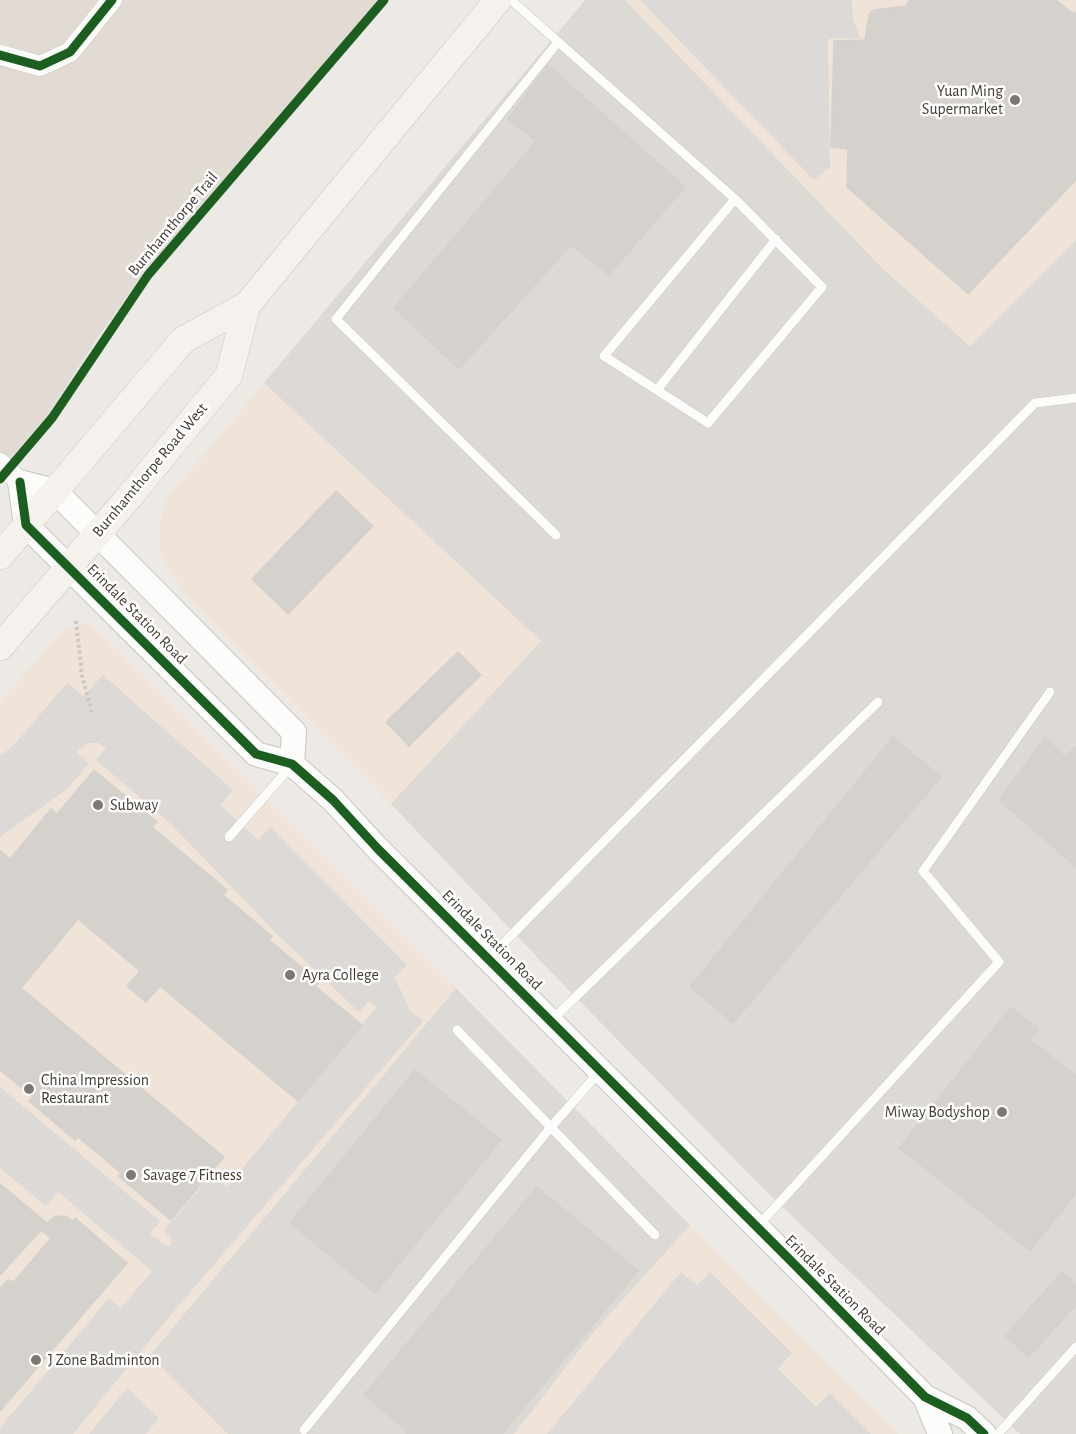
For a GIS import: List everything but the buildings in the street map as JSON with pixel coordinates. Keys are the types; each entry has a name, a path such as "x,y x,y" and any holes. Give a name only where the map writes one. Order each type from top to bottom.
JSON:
{"main road":[{"name":"Burnhamthorpe Road West","path":"0,556 183,340 247,305 498,0"},
{"name":"Burnhamthorpe Road West","path":"0,647 229,375 247,305"}],"street":[{"path":"0,55 40,66 60,57 70,52 112,0"},
{"path":"0,463 20,482 55,491"},
{"path":"20,482 26,525"},
{"name":"Erindale Station Road","path":"55,491 294,732 292,764"},
{"name":"Erindale Station Road","path":"26,525 256,754 292,764 333,800 378,849 925,1397 967,1418 984,1434"},
{"name":"Erindale Station Road","path":"925,1397 940,1434"}],"lane":[{"path":"511,0 735,199 822,287 708,423 604,356 735,199"},
{"path":"556,535 336,319 558,42"},
{"path":"657,390 776,239"},
{"path":"489,958 1035,404 1076,398"},
{"path":"757,1228 999,962 923,871 1050,692"},
{"path":"551,1021 878,702"},
{"path":"229,837 292,764"},
{"path":"457,1030 655,1235"},
{"path":"304,1430 550,1127 600,1071"},
{"path":"998,1434 1076,1347"}],"path":[{"path":"76,621 82,676 92,713"}],"shaded area":[{"path":"0,0 378,0 144,272 47,416 0,470"},
{"path":"585,0 625,0 883,269 970,346 1076,240 1076,1434 1020,1434 754,1179 391,804 541,641 264,383"},
{"path":"603,0 611,0 875,272 541,632 271,384 493,124 519,148 379,315 455,384 577,261 618,310 706,193 562,60"},
{"path":"625,0 1076,0 1076,240 971,346 883,269"},
{"path":"640,0 852,0 853,19 860,38 828,39 830,167 814,180"},
{"path":"264,383 541,641 391,804 184,593 169,571 160,552 159,525 166,499"},
{"path":"84,623 91,625 100,633 456,988 150,1354 228,1434 0,1434 0,701 60,634 69,627"},
{"path":"103,675 233,790 220,805 258,840 270,827 407,965 395,978 411,1012 423,1021 169,1317 73,1434 0,1434 0,1428 109,1298 121,1308 152,1271 58,1192 46,1206 0,1168 0,1087 160,1221 150,1234 166,1246 171,1245 172,1239 164,1231 212,1174 227,1187 377,1007 369,1001 359,1012 279,936 170,823 96,760 106,748 99,743 87,743 76,752 89,763 67,789 0,837 0,756 13,746 67,683 84,696"},
{"path":"456,988 690,1225 591,1335 514,1434 228,1434 150,1355"},
{"path":"690,1225 899,1434 514,1434 591,1335"},
{"path":"681,1272 697,1285 710,1272 792,1353 778,1369 816,1407 830,1393 871,1434 547,1434"},
{"path":"1076,1317 1076,1380 1049,1413 983,1359 997,1343 1031,1371"},
{"path":"127,1388 159,1418 146,1434 89,1434"}],"cycle path":[{"path":"0,55 40,66 70,52 112,0"},
{"name":"Burnhamthorpe Trail","path":"0,479 52,418 148,275 384,0"},
{"path":"20,482 26,525 256,754 292,764 333,800 378,849 925,1397 967,1418 984,1434"}],"place":[{"name":"Yuan Ming Supermarket","path":"1015,100"},
{"name":"Subway","path":"98,805"},
{"name":"Ayra College","path":"290,975"},
{"name":"China Impression Restaurant","path":"29,1089"},
{"name":"Miway Bodyshop","path":"1002,1112"},
{"name":"Savage 7 Fitness","path":"131,1175"},
{"name":"J Zone Badminton","path":"36,1360"}]}
